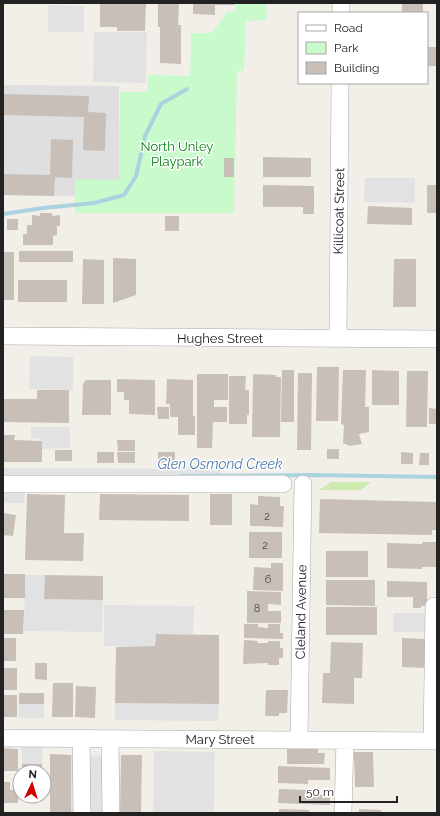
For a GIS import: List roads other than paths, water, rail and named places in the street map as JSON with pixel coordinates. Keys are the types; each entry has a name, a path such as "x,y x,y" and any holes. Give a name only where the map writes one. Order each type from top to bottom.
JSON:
{"street":[{"name":"Killicoat Street","path":"338,339 340,84"},
{"name":"Hughes Street","path":"3,336 437,339"},
{"path":"3,484 283,484"},
{"name":"Cleland Avenue","path":"299,740 303,484"},
{"path":"434,606 435,741"},
{"name":"Mary Street","path":"3,738 435,741"},
{"path":"81,738 82,813"},
{"path":"110,739 111,813"},
{"path":"343,813 345,740"}],"waterway":[{"path":"3,214 94,203 124,195 136,176 145,136 161,104 187,89"},
{"name":"Glen Osmond Creek","path":"181,476 314,475 437,477"}],"park label":[{"name":"North Unley Playpark","path":"177,154"}]}
